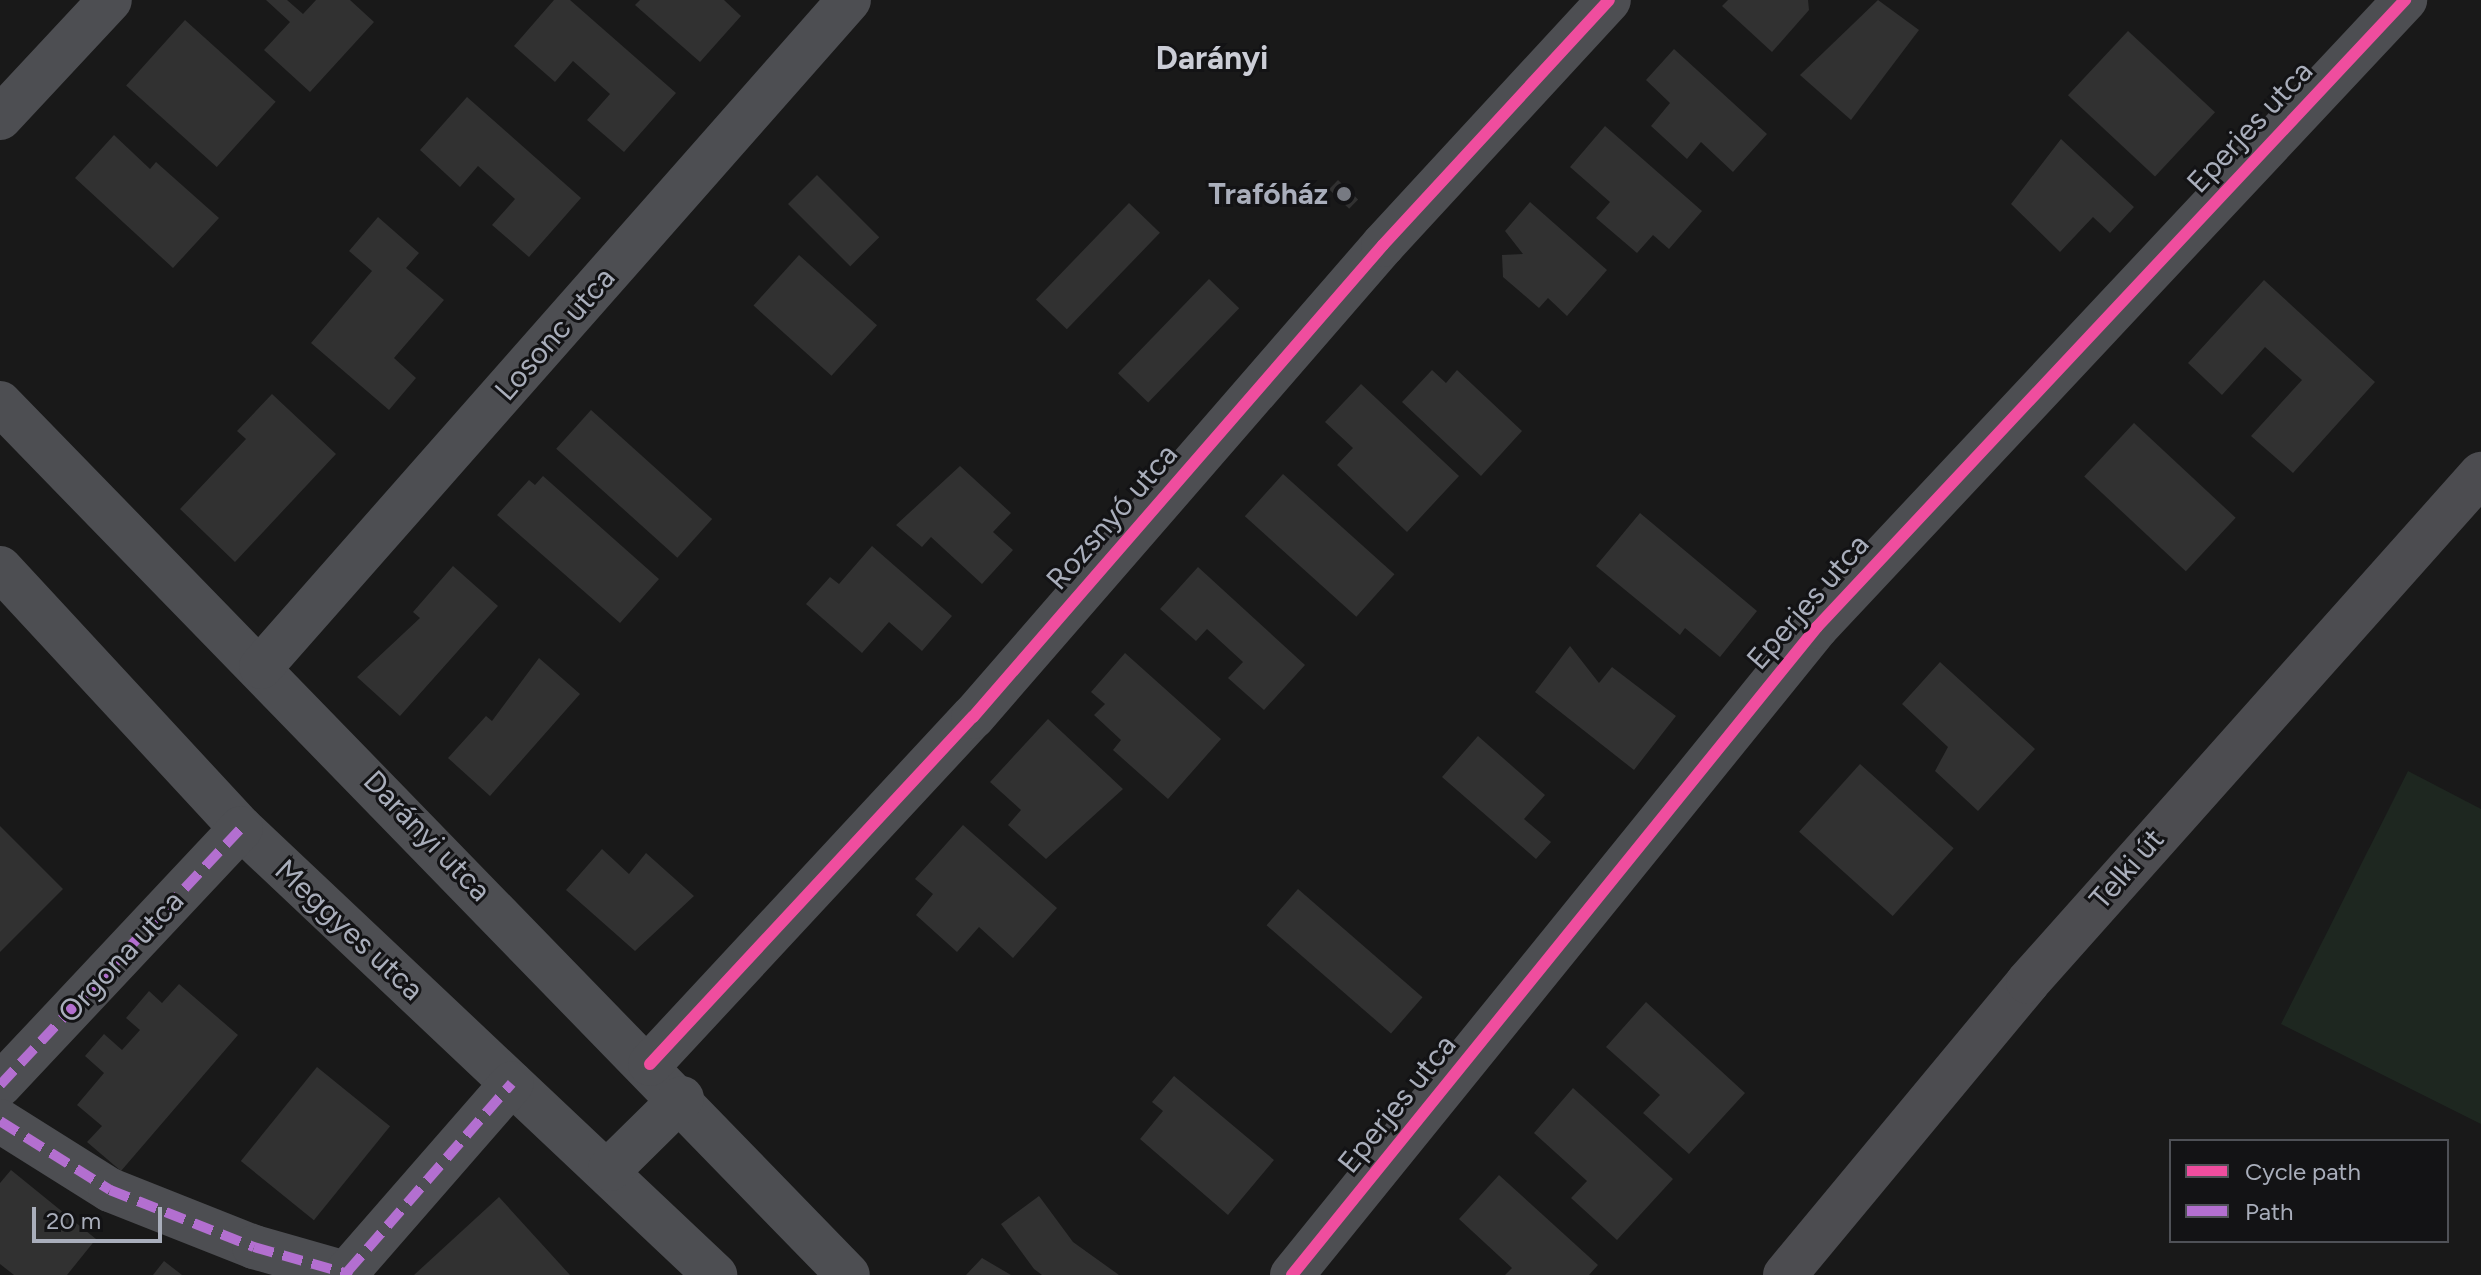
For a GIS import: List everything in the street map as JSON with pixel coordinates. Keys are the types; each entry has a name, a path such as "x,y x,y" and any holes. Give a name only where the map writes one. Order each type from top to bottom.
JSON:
{"main road":[{"name":"Telki út","path":"1785,1275 2028,982 2481,474"}],"street":[{"path":"0,118 110,0"},
{"name":"Losonc utca","path":"261,667 849,0"},
{"name":"Rozsnyó utca","path":"650,1064 973,717 1383,245 1609,0"},
{"name":"Eperjes utca","path":"1292,1275 1817,627 2405,0"},
{"name":"Darányi utca","path":"0,403 650,1064 848,1275"},
{"name":"Meggyes utca","path":"0,568 241,828 512,1083 610,1169 715,1275"},
{"name":"Orgona utca","path":"0,1085 241,828"},
{"path":"0,1121 110,1190 254,1247 350,1273 512,1083"},
{"path":"610,1169 682,1098"}],"shaded area":[{"path":"2408,771 2481,809 2481,1124 2281,1024"}],"building":[{"path":"266,0 287,0 303,14 316,0 350,0 374,22 310,92 264,50 290,22"},
{"path":"554,0 570,0 676,93 624,152 587,120 610,94 573,61 555,82 514,46"},
{"path":"640,0 724,0 741,16 700,62 635,5"},
{"path":"1728,0 1808,0 1809,10 1772,52 1722,6"},
{"path":"1878,0 1919,30 1851,120 1800,75"},
{"path":"185,20 276,102 217,167 126,85"},
{"path":"2128,31 2215,112 2155,177 2068,95"},
{"path":"1674,49 1767,134 1733,172 1701,142 1687,159 1651,126 1670,103 1646,80"},
{"path":"467,97 581,198 529,257 492,225 515,199 478,166 460,187 420,150"},
{"path":"1605,126 1702,211 1669,249 1653,235 1637,253 1596,218 1610,202 1570,167"},
{"path":"114,135 150,169 156,162 219,218 173,268 75,178"},
{"path":"2061,139 2134,207 2110,233 2093,217 2060,252 2011,204"},
{"path":"817,175 879,237 850,266 788,204"},
{"name":"Trafóház","path":"1338,180 1358,199 1349,209 1329,189"},
{"path":"1530,202 1607,270 1567,316 1548,298 1539,308 1503,277 1502,255 1523,254 1505,231"},
{"path":"1129,203 1160,233 1067,329 1036,299"},
{"path":"378,217 419,253 406,268 444,300 394,358 416,378 389,410 311,343 372,271 349,251"},
{"path":"799,255 877,325 832,376 753,306"},
{"path":"1209,279 1239,308 1148,402 1118,373"},
{"path":"2264,280 2375,382 2293,473 2251,436 2302,380 2265,347 2222,395 2188,363"},
{"path":"1432,370 1446,383 1457,370 1522,431 1481,476 1402,402"},
{"path":"1361,384 1459,476 1407,532 1337,465 1353,448 1325,422"},
{"path":"272,394 336,454 235,562 180,509 246,439 237,431"},
{"path":"591,410 712,519 677,558 556,449"},
{"path":"2134,423 2236,518 2186,571 2084,476"},
{"path":"960,466 1011,513 993,532 1013,550 982,584 931,537 922,547 896,525"},
{"path":"1283,474 1394,574 1356,617 1245,516"},
{"path":"543,476 659,579 620,623 497,515 529,480 535,485"},
{"path":"1640,513 1757,611 1720,657 1685,628 1680,635 1596,566"},
{"path":"872,546 952,616 922,651 889,622 862,653 806,604 830,577 839,584"},
{"path":"453,566 498,606 400,716 357,677 420,618 413,612"},
{"path":"1198,567 1305,665 1264,710 1228,678 1243,662 1207,629 1196,641 1160,609"},
{"path":"1570,646 1599,683 1612,667 1676,716 1634,770 1535,692"},
{"path":"1125,653 1221,739 1168,799 1113,750 1121,740 1094,715 1105,704 1091,692"},
{"path":"539,658 580,694 490,796 448,758 486,716 492,721"},
{"path":"1940,662 2035,749 1978,811 1935,771 1948,747 1902,704"},
{"path":"1048,719 1123,789 1046,859 1008,825 1021,810 990,782"},
{"path":"1478,736 1545,795 1524,819 1551,842 1536,859 1442,777"},
{"path":"1860,764 1954,848 1893,916 1799,832"},
{"path":"963,825 1057,908 1013,958 979,927 957,952 916,915 933,894 915,879"},
{"path":"0,826 63,889 0,952"},
{"path":"602,849 629,874 646,853 694,896 635,951 566,890"},
{"path":"1298,889 1423,997 1391,1033 1267,925"},
{"path":"179,984 238,1035 121,1171 87,1142 102,1126 77,1105 104,1073 85,1056 104,1034 122,1050 140,1030 126,1018 149,991 162,1003"},
{"path":"1646,1002 1745,1093 1689,1154 1643,1113 1660,1095 1606,1047"},
{"path":"317,1067 390,1126 314,1220 241,1161"},
{"path":"1174,1076 1274,1160 1228,1215 1140,1139 1163,1111 1152,1102"},
{"path":"1573,1088 1673,1179 1617,1240 1571,1198 1587,1181 1534,1133"},
{"path":"11,1170 96,1239 67,1275 14,1275 0,1264 0,1183"},
{"path":"1499,1175 1598,1265 1589,1275 1505,1275 1512,1268 1459,1219"},
{"path":"1039,1196 1073,1242 1119,1275 1042,1275 1034,1269 1001,1224"},
{"path":"499,1197 570,1275 414,1275"},
{"path":"982,1258 1011,1275 966,1275"},
{"path":"164,1261 182,1275 153,1275"}],"marked path":[{"path":"0,1085 241,828"},
{"path":"348,1271 512,1083"},
{"path":"0,1121 110,1190 254,1247 352,1275"}],"cycle path":[{"path":"650,1064 973,717 1383,245 1609,0"},
{"path":"1292,1275 1817,627 2405,0"}],"place":[{"name":"Trafóház","path":"1344,194"}],"district":[{"name":"Darányi","path":"1212,58"}]}
